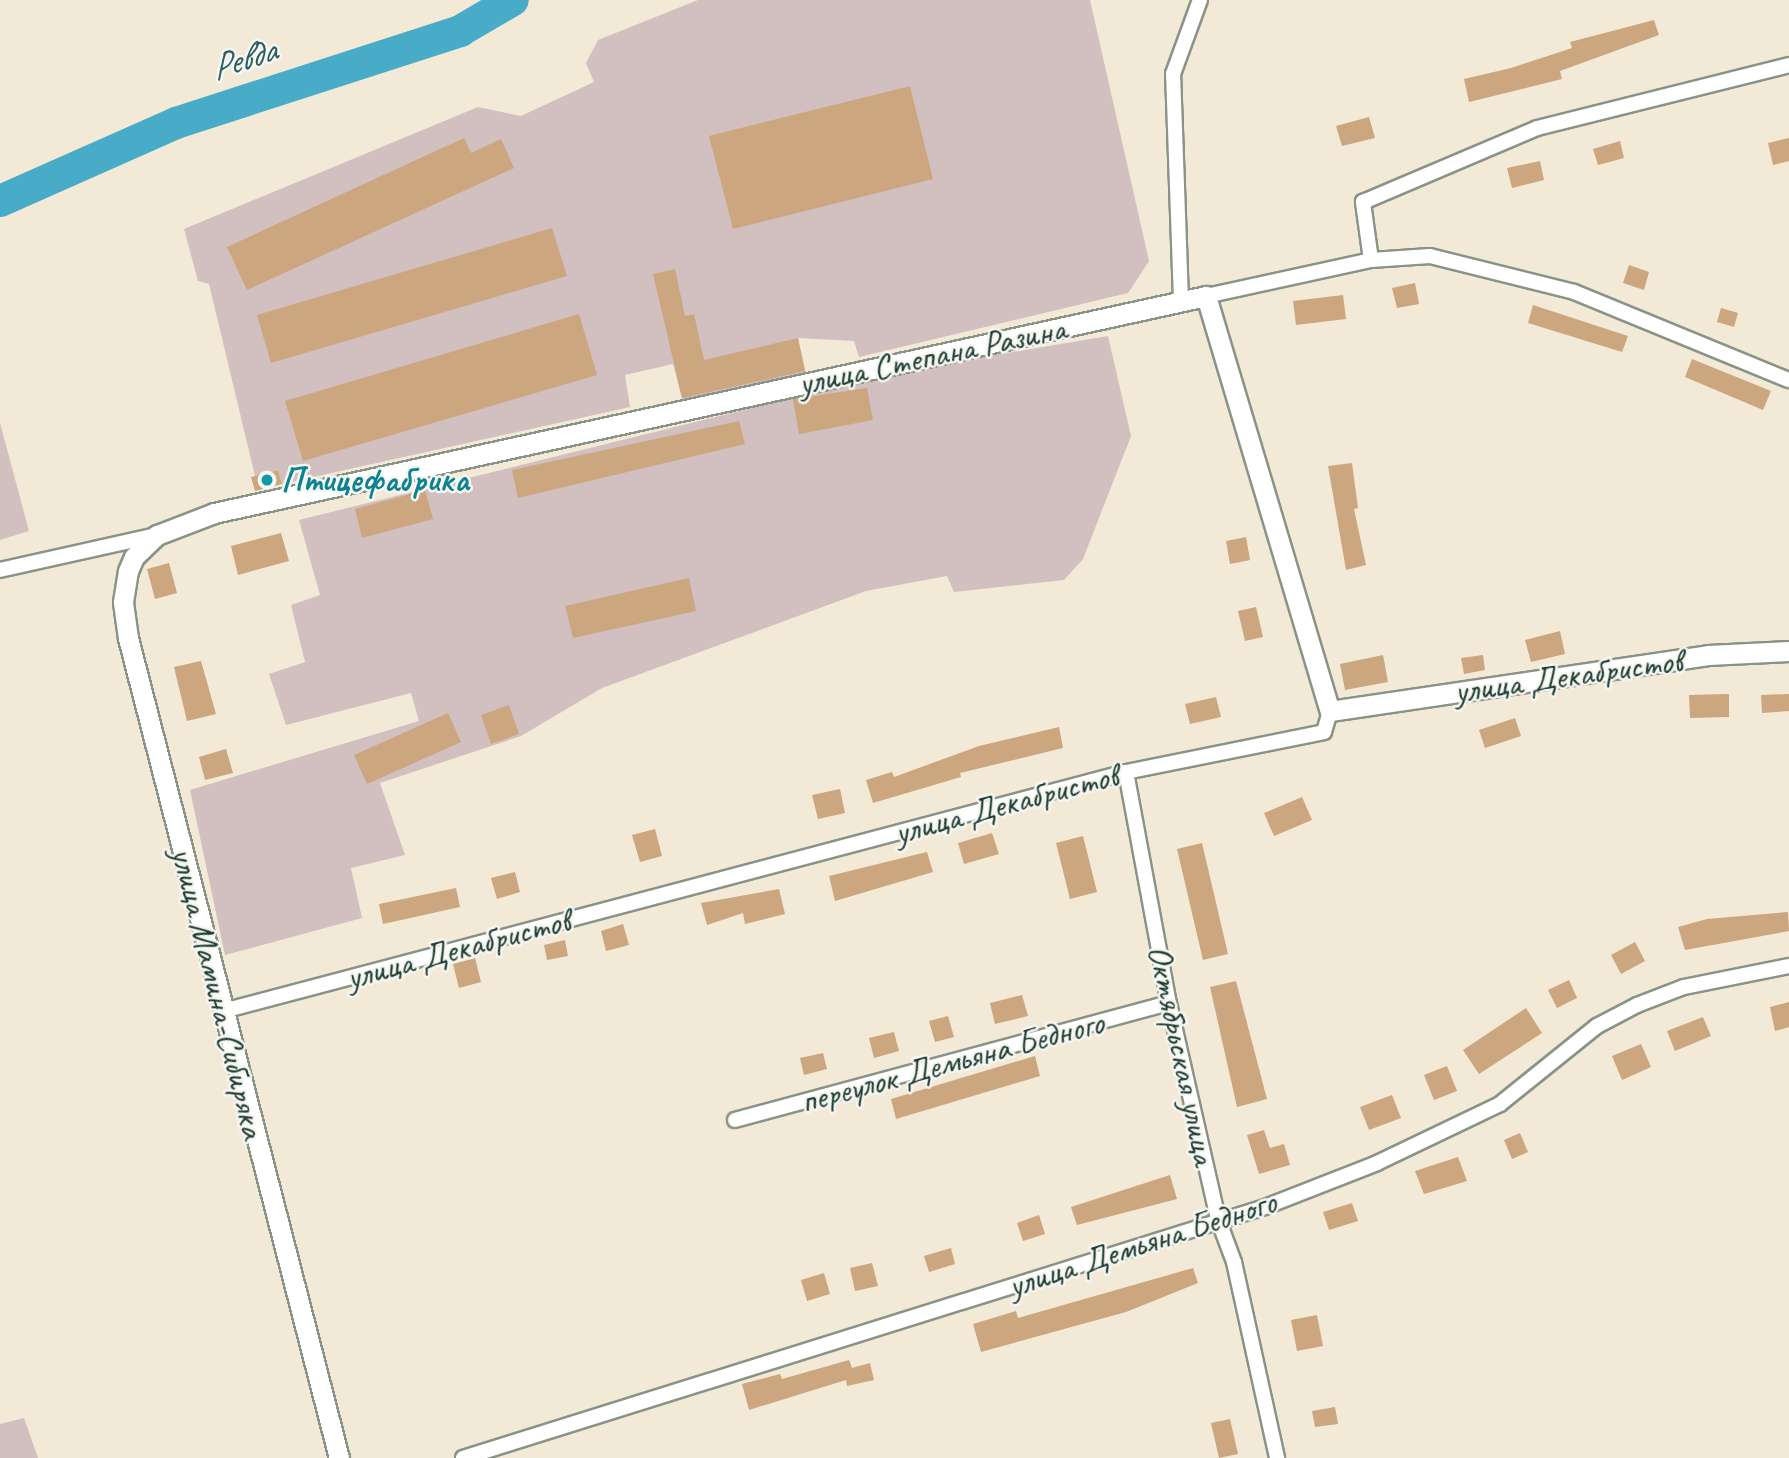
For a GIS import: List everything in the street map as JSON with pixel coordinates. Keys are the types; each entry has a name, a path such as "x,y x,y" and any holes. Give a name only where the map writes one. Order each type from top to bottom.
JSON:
{"street":[{"path":"1181,300 1173,84 1178,53 1200,0"},
{"path":"1371,260 1363,202 1537,128 1789,65"},
{"name":"улица Степана Разина","path":"0,570 157,535 214,513 1371,260 1430,256 1562,289 1789,380"},
{"path":"1206,296 1330,711"},
{"name":"улица Мамина-Сибиряка","path":"157,535 128,571 123,602 128,638 340,1458"},
{"name":"улица Декабристов","path":"223,1011 1126,772 1324,732 1330,711 1708,655 1789,652"},
{"name":"Октябрьская улица","path":"1126,772 1169,1003 1218,1219 1234,1262 1277,1458"},
{"name":"улица Демьяна Бедного","path":"463,1458 1218,1219 1265,1207 1377,1163 1500,1104 1597,1026 1637,1005 1684,987 1789,966"},
{"name":"переулок Демьяна Бедного","path":"735,1120 1169,1003"}],"shaded area":[{"path":"698,0 1090,0 1149,261 1128,293 859,357 854,341 798,338 806,374 683,402 673,364 625,375 630,407 282,484 278,470 255,476 209,284 198,281 184,229 478,107 521,116 594,82 586,63 598,40"},
{"path":"1108,336 1131,436 1083,559 1064,580 954,592 947,576 866,591 602,688 521,736 380,783 405,855 351,868 362,918 225,955 190,790 419,721 411,693 286,725 269,674 305,662 291,605 320,595 299,520 905,370"},
{"path":"0,423 29,531 0,540"},
{"path":"24,1418 38,1458 0,1458 0,1424"}],"building":[{"path":"1654,20 1659,35 1560,71 1562,79 1469,102 1464,79 1511,68 1572,48 1570,42"},
{"path":"910,86 933,179 733,229 709,136"},
{"path":"1369,117 1375,138 1342,146 1336,126"},
{"path":"464,138 471,153 501,139 514,168 247,290 227,247"},
{"path":"1789,138 1789,161 1773,165 1768,143"},
{"path":"1620,141 1624,158 1598,165 1593,149"},
{"path":"1540,161 1544,180 1512,188 1507,168"},
{"path":"552,228 567,276 271,363 257,315"},
{"path":"1629,265 1649,272 1644,290 1623,283"},
{"path":"675,269 685,316 694,314 704,360 798,338 805,371 682,398 653,274"},
{"path":"1415,283 1419,304 1397,308 1392,288"},
{"path":"1343,295 1346,319 1296,325 1293,301"},
{"path":"1533,305 1628,336 1622,352 1528,323"},
{"path":"1721,308 1738,313 1734,327 1717,322"},
{"path":"579,314 597,375 303,461 285,401"},
{"path":"1692,359 1771,391 1763,410 1685,377"},
{"path":"867,388 873,420 799,434 793,399"},
{"path":"739,421 745,444 518,498 512,470"},
{"path":"1352,463 1358,508 1354,509 1366,565 1346,570 1328,466"},
{"name":"Птицефабрика","path":"278,470 282,484 255,491 251,477"},
{"path":"425,490 433,519 362,538 355,509"},
{"path":"281,533 289,561 238,575 231,546"},
{"path":"1246,537 1250,560 1230,564 1226,541"},
{"path":"169,563 177,593 155,599 147,569"},
{"path":"689,578 696,611 573,638 565,606"},
{"path":"1256,607 1263,637 1245,641 1238,611"},
{"path":"1560,631 1565,654 1531,662 1525,640"},
{"path":"1383,655 1388,682 1345,690 1340,664"},
{"path":"1483,655 1485,670 1464,674 1461,658"},
{"path":"201,661 216,714 187,721 174,667"},
{"path":"1729,694 1729,717 1690,718 1689,695"},
{"path":"1789,694 1789,711 1762,713 1761,695"},
{"path":"1216,697 1221,717 1190,724 1185,704"},
{"path":"509,705 519,734 491,744 481,715"},
{"path":"448,713 461,742 367,784 354,755"},
{"path":"1515,718 1521,736 1485,748 1479,730"},
{"path":"1059,727 1063,748 960,773 961,777 873,803 866,780 892,772 894,777 979,746"},
{"path":"226,749 233,773 205,780 199,757"},
{"path":"840,789 845,813 818,819 812,795"},
{"path":"1302,797 1312,820 1274,836 1264,813"},
{"path":"655,829 662,856 640,862 632,835"},
{"path":"992,833 999,854 964,864 958,843"},
{"path":"1083,836 1097,892 1070,899 1056,843"},
{"path":"1202,843 1228,954 1203,960 1177,849"},
{"path":"927,852 933,872 835,901 829,876"},
{"path":"515,872 520,892 497,899 491,878"},
{"path":"456,888 460,907 383,924 379,904"},
{"path":"779,889 785,914 745,924 743,913 707,925 701,903"},
{"path":"1788,912 1789,931 1685,950 1678,927 1707,919"},
{"path":"623,924 629,945 606,951 601,931"},
{"path":"565,940 568,956 547,960 544,945"},
{"path":"1635,942 1645,961 1621,974 1611,955"},
{"path":"475,958 481,982 459,988 453,964"},
{"path":"1569,980 1577,998 1557,1008 1548,990"},
{"path":"1236,981 1267,1099 1237,1107 1210,987"},
{"path":"1022,995 1028,1016 995,1024 990,1003"},
{"path":"1789,1002 1789,1027 1775,1031 1770,1007"},
{"path":"1526,1008 1542,1033 1479,1074 1463,1050"},
{"path":"948,1016 954,1037 935,1042 929,1021"},
{"path":"1703,1017 1711,1036 1675,1051 1667,1031"},
{"path":"894,1032 899,1051 874,1058 869,1038"},
{"path":"1641,1044 1651,1067 1622,1080 1612,1056"},
{"path":"823,1053 827,1069 804,1075 800,1058"},
{"path":"1035,1056 1040,1076 896,1119 891,1099"},
{"path":"1447,1066 1457,1091 1434,1100 1424,1075"},
{"path":"1392,1095 1401,1118 1369,1130 1360,1107"},
{"path":"1264,1130 1270,1148 1284,1144 1290,1165 1259,1174 1247,1135"},
{"path":"1520,1133 1528,1152 1512,1159 1504,1140"},
{"path":"1458,1157 1467,1181 1424,1194 1415,1171"},
{"path":"1170,1175 1177,1199 1077,1225 1071,1207"},
{"path":"1352,1203 1358,1221 1329,1230 1323,1212"},
{"path":"1039,1215 1045,1234 1023,1241 1017,1223"},
{"path":"951,1248 955,1264 929,1272 924,1256"},
{"path":"872,1263 878,1286 855,1291 850,1268"},
{"path":"1193,1268 1198,1283 1126,1312 981,1352 973,1324 1016,1311 1018,1318"},
{"path":"824,1273 830,1294 807,1301 801,1280"},
{"path":"1317,1315 1323,1346 1297,1351 1291,1320"},
{"path":"849,1360 852,1368 870,1363 874,1380 847,1386 846,1380 749,1410 742,1384 780,1374 782,1379"},
{"path":"1335,1407 1338,1424 1315,1427 1312,1411"},
{"path":"1230,1419 1238,1454 1219,1458 1211,1423"}],"waterway":[{"name":"Ревда","path":"0,201 176,123 460,31 513,0"}],"place":[{"name":"Птицефабрика","path":"267,480"}]}
